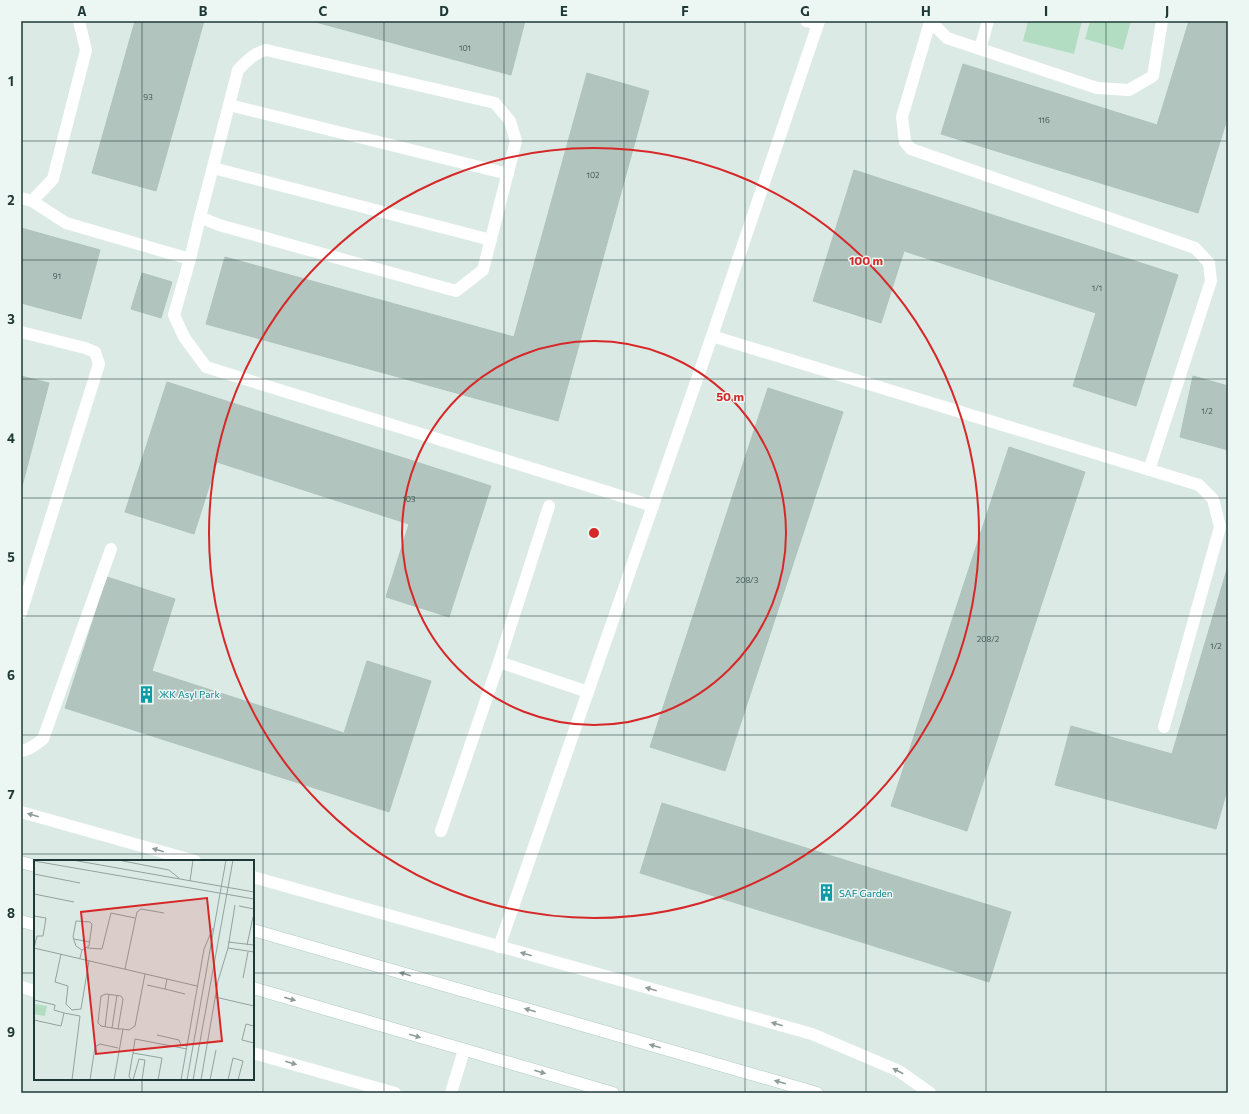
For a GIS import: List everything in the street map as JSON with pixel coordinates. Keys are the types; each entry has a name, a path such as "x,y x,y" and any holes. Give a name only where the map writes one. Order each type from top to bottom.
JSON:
{"street":[{"path":"78,21 86,50 53,179 26,199 66,223 190,259"},
{"path":"1149,470 1211,281 1209,263 1196,248 911,149 905,142 902,117 930,21 947,38 1097,88 1129,90 1153,76 1162,21"},
{"path":"980,49 988,21"},
{"path":"499,947 712,336 814,22"},
{"path":"200,218 219,225 456,291 483,270 516,141 510,121 495,103 266,50 258,52 250,57 238,70 200,218 190,259 174,315 184,337 206,367 653,506"},
{"path":"229,104 508,174"},
{"path":"213,168 491,240"},
{"path":"21,332 85,348 95,352 100,364 21,613"},
{"path":"712,336 1199,485 1213,499 1220,527 1164,727"},
{"path":"441,831 499,662 549,506"},
{"path":"21,751 31,748 43,739 111,549"},
{"path":"499,662 588,692"},
{"path":"21,812 192,860"},
{"path":"21,862 34,866"},
{"path":"254,877 812,1034 899,1071 930,1093"},
{"path":"21,921 34,925"},
{"path":"254,930 817,1093"},
{"path":"21,987 34,991"},
{"path":"254,988 613,1093"},
{"path":"451,1093 464,1050"},
{"path":"254,1053 388,1092"}],"green space":[{"path":"1028,21 1082,21 1074,54 1023,41"},
{"path":"1090,21 1131,21 1123,50 1085,39"}],"building":[{"path":"135,21 204,21 156,191 92,173"},
{"path":"312,21 525,21 511,75"},
{"path":"1189,21 1228,21 1228,116 1198,213 941,134 963,64 1157,125"},
{"path":"587,73 649,91 558,421 206,324 225,257 514,337"},
{"path":"854,170 1178,275 1136,406 1073,386 1096,313 904,251 881,323 813,301"},
{"path":"21,228 100,250 81,319 21,303"},
{"path":"142,273 172,282 161,318 131,309"},
{"path":"21,376 49,383 21,490"},
{"path":"1193,376 1228,386 1228,450 1180,437"},
{"path":"167,382 491,486 449,617 386,597 409,524 217,462 194,534 125,512"},
{"path":"768,388 843,412 725,771 650,747"},
{"path":"1009,447 1085,472 967,831 891,806"},
{"path":"1228,566 1228,787 1216,829 1055,785 1071,726 1172,754"},
{"name":"ЖК Asyl Park","path":"107,577 175,599 152,671 344,733 367,661 431,681 389,812 65,708"},
{"name":"SAF Garden","path":"662,803 1011,912 989,982 640,873"}],"place":[{"name":"ЖК Asyl Park","path":"146,694"},
{"name":"SAF Garden","path":"826,893"}]}
